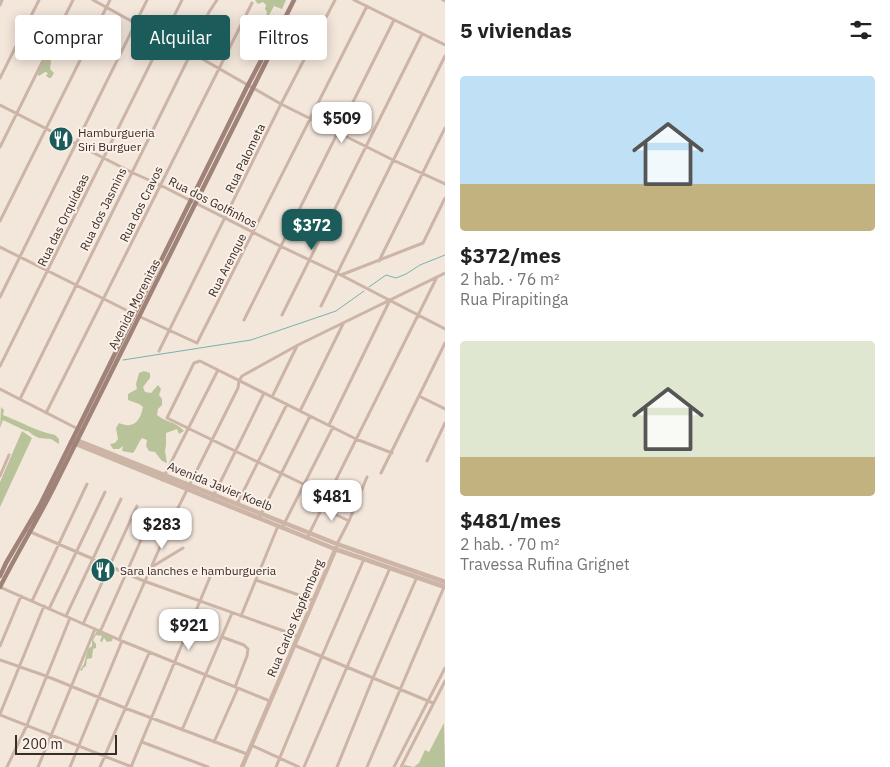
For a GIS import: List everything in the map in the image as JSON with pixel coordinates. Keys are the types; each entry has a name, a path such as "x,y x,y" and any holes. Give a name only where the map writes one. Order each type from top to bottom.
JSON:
{"main road":[{"name":"Avenida Morenitas","path":"0,587 251,87 275,34 294,0"},
{"name":"Avenida Morenitas","path":"0,576 6,563 28,531"}],"street":[{"path":"0,4 2,0"},
{"path":"0,78 39,0"},
{"path":"0,147 74,0"},
{"path":"93,0 131,21"},
{"path":"0,221 110,0"},
{"path":"139,15 147,0"},
{"name":"Rua das Orquídeas","path":"175,15 182,0"},
{"name":"Rua dos Jasmins","path":"208,15 216,0"},
{"name":"Rua Palometa","path":"159,351 281,104 335,0"},
{"path":"354,0 445,45"},
{"name":"Rua dos Cravos","path":"46,413 252,2"},
{"name":"Rua Arenque","path":"169,330 197,343 367,6"},
{"path":"244,320 394,20"},
{"path":"0,297 131,31"},
{"path":"282,315 422,34"},
{"path":"321,306 339,274 445,56"},
{"name":"Rua das Orquídeas","path":"0,366 153,60"},
{"name":"Rua dos Jasmins","path":"20,399 187,60"},
{"path":"203,60 281,104 445,184"},
{"name":"Rua dos Golfinhos","path":"0,105 445,329"},
{"path":"379,261 445,128"},
{"path":"339,274 379,261 422,243 445,198"},
{"path":"0,247 169,330"},
{"path":"70,767 144,581 186,490 238,388 242,376 298,345 445,273"},
{"path":"308,536 437,277"},
{"path":"241,616 281,525 304,484 390,301"},
{"path":"300,411 343,324"},
{"path":"381,474 445,343"},
{"path":"272,397 298,345"},
{"path":"328,496 167,418 194,363 200,362 218,370 356,439 392,453"},
{"path":"164,477 218,370"},
{"path":"0,389 80,430"},
{"path":"213,497 264,393"},
{"path":"419,396 445,409"},
{"path":"236,507 287,404"},
{"path":"260,516 310,416"},
{"path":"427,461 445,423"},
{"name":"Avenida Javier Koelb","path":"74,441 164,477 189,484 236,507 364,559 445,587"},
{"path":"0,476 9,455"},
{"name":"Avenida Javier Koelb","path":"164,477 186,490 213,497"},
{"name":"Rua Carlos Kapfemberg","path":"242,767 367,477"},
{"path":"32,601 87,484"},
{"path":"49,609 105,492"},
{"path":"7,767 27,725 68,617 121,499"},
{"path":"83,624 137,506"},
{"path":"322,508 349,521"},
{"path":"100,632 153,513"},
{"path":"28,531 144,581 298,636"},
{"name":"Avenida Javier Koelb","path":"336,547 445,582"},
{"path":"150,568 184,548"},
{"path":"276,767 364,559"},
{"path":"0,564 6,563"},
{"path":"304,767 390,568"},
{"path":"44,606 0,715 52,734 131,767 210,577"},
{"path":"337,767 373,678 418,577"},
{"path":"256,580 313,600"},
{"path":"0,587 120,641 270,701"},
{"path":"367,767 445,587"},
{"path":"0,646 21,596"},
{"path":"182,730 232,613"},
{"path":"38,767 95,629"},
{"path":"214,742 237,688 248,649 244,645 222,637"},
{"path":"294,644 433,703"},
{"path":"100,767 149,653"},
{"path":"0,660 247,754"},
{"path":"394,767 445,668"},
{"path":"401,767 445,681"},
{"path":"142,742 208,767"},
{"path":"251,745 299,767"}],"green space":[{"path":"255,0 286,0 282,9 274,6 269,15 266,15 266,5 263,2 258,4"},
{"path":"45,60 51,60 50,69 54,73 51,78 46,76 48,73 45,72 38,75"},
{"path":"144,371 150,373 150,378 143,387 145,392 151,393 158,385 161,389 159,395 162,399 162,405 158,409 157,415 184,431 179,434 177,429 166,433 165,451 167,463 162,461 155,452 149,451 146,446 147,440 142,438 133,453 122,451 123,446 119,449 113,449 110,444 115,443 118,439 116,428 119,423 132,425 140,417 143,407 128,400 128,394 137,389 136,384 139,373"},
{"path":"1,407 4,410 3,415 35,429 55,435 59,439 59,444 51,439 39,438 3,420 0,428"},
{"path":"22,431 32,438 0,507 0,482"},
{"path":"97,631 113,637 112,641 107,642 104,638 102,642 100,641 102,636 96,635 93,640 96,648 93,649 92,658 87,659 86,666 82,671 80,670 84,664 88,649 92,646 92,639"},
{"path":"444,723 445,767 414,767 419,763 425,750 429,752"}],"waterway":[{"path":"369,287 386,275 396,278 420,265 445,255"},
{"path":"123,360 251,340 336,311 364,291"}],"place":[{"name":"Hamburgueria Siri Burguer","path":"61,139"},
{"name":"Sara lanches e hamburgueria","path":"103,570"}]}
